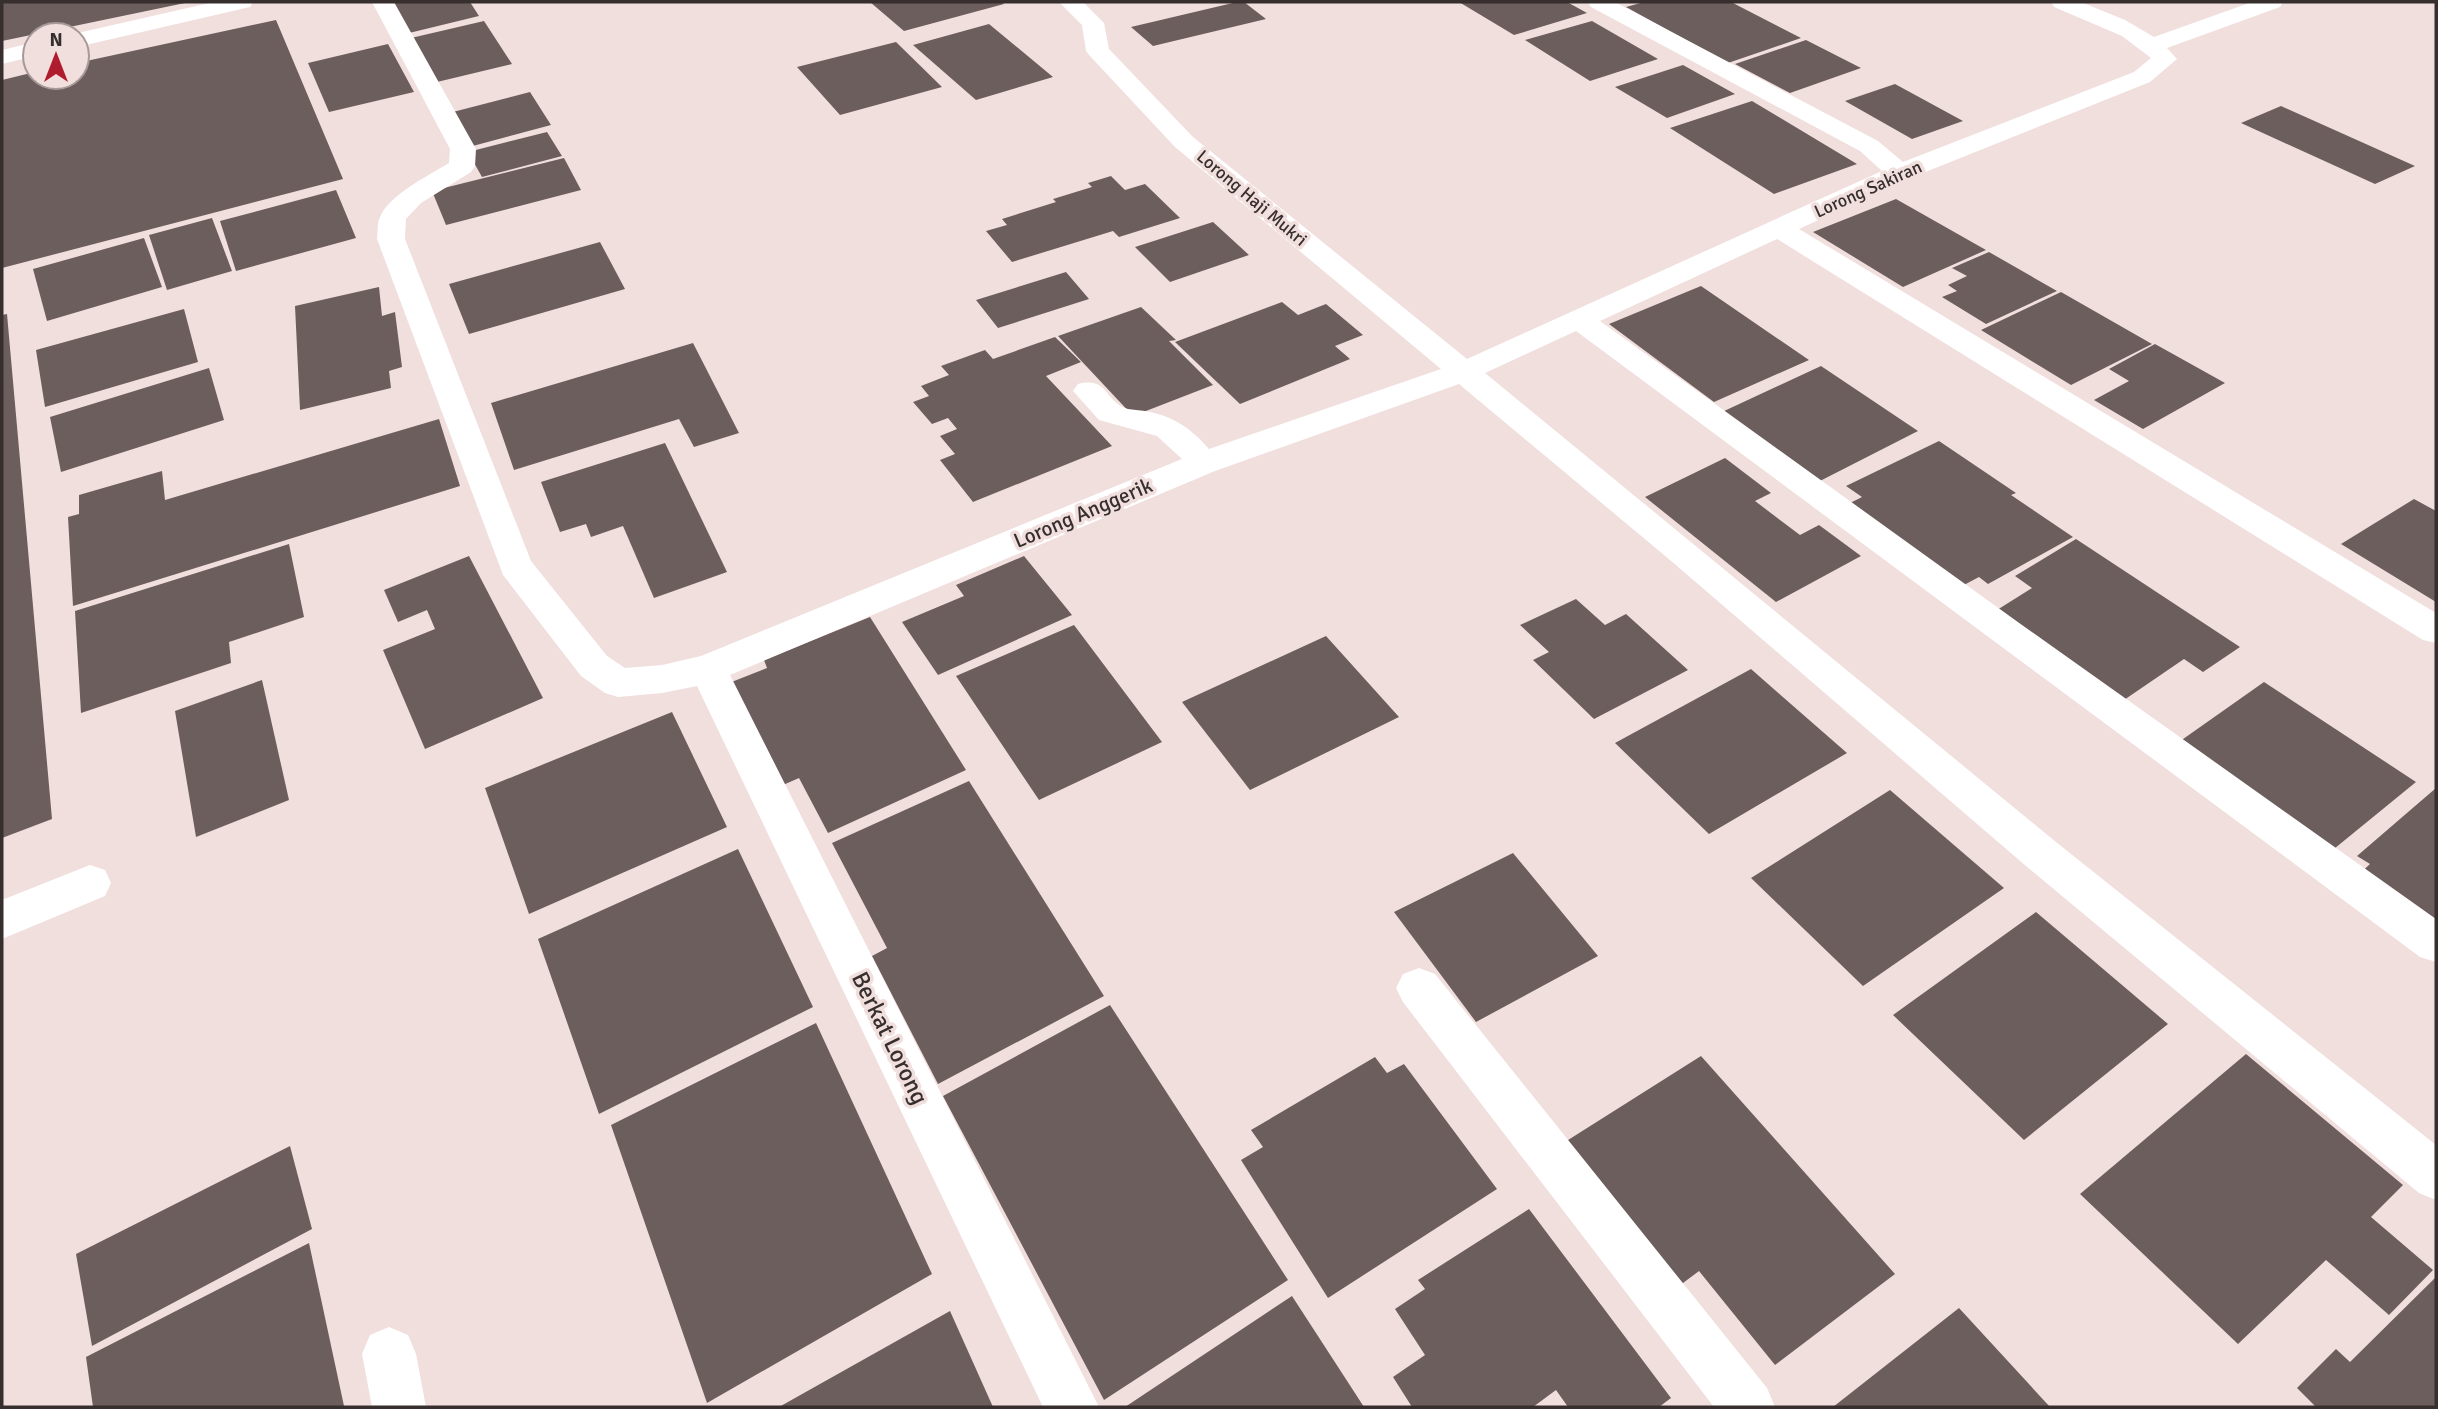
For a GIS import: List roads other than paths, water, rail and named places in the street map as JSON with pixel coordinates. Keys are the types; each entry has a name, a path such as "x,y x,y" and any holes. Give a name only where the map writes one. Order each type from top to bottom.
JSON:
{"street":[{"path":"91,37 242,2"},
{"name":"Lorong Anggerik","path":"383,2 463,149 462,166 412,197 393,218 391,239 514,566 594,666 618,683 662,679 708,670 1203,463 1463,372"},
{"name":"Lorong Haji Mukri","path":"1070,2 1093,23 1098,51 1184,142 1682,551 2041,854 2436,1176"},
{"path":"1599,2 1869,146 1899,173"},
{"path":"2062,2 2136,34 2153,45 2272,2"},
{"name":"Lorong Sakiran","path":"1463,372 1899,173 2142,77 2165,60 2153,45"},
{"path":"2,57 21,52"},
{"path":"1780,229 2436,629"},
{"path":"1580,320 2009,635 2436,943"},
{"path":"1089,391 1101,407 1118,419 1152,422 1172,430 1203,463"},
{"name":"Berkat Lorong","path":"708,670 1072,1407"},
{"path":"2,920 90,883"},
{"path":"1419,988 1748,1407"},
{"path":"389,1354 399,1407"}]}
